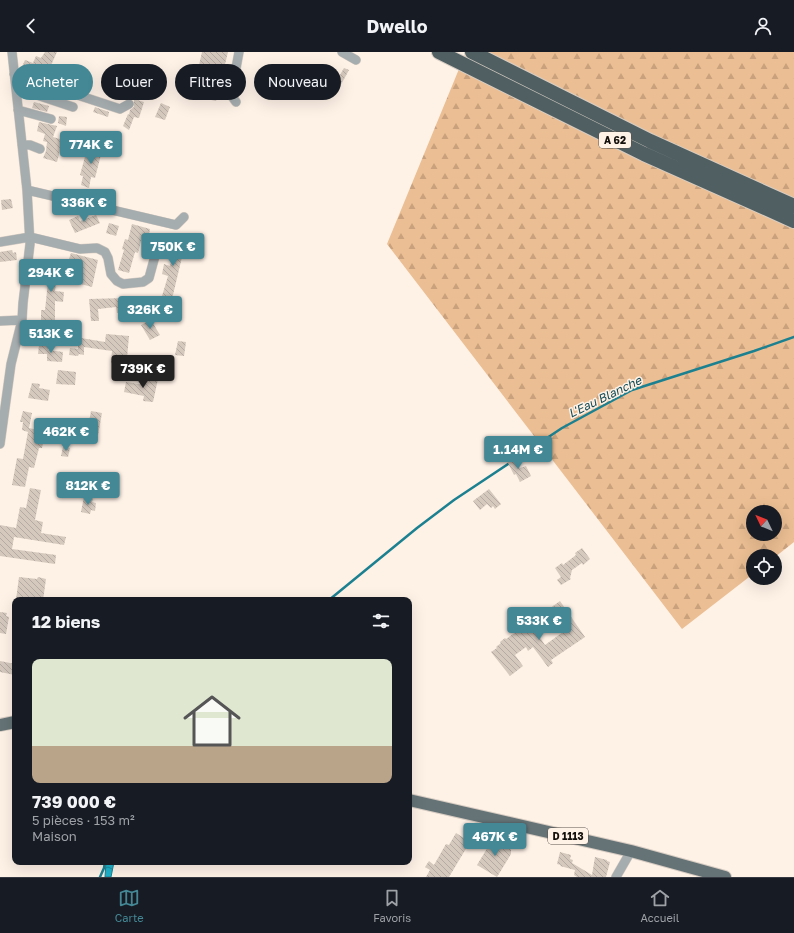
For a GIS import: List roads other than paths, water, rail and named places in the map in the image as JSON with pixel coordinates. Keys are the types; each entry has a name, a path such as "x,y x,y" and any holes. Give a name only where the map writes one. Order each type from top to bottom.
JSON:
{"highway":[{"name":"A 62","path":"439,52 644,154 794,221"},
{"name":"A 62","path":"472,52 650,140 794,206"}],"main road":[{"path":"0,725 12,723"},
{"name":"D 1113","path":"412,801 631,851 725,877"}],"street":[{"path":"12,52 13,64"},
{"path":"236,102 231,95 239,52"},
{"path":"342,52 356,60"},
{"path":"0,444 3,392 22,320 30,237 27,190 17,100"},
{"path":"52,100 73,107"},
{"path":"93,100 120,109 128,104"},
{"path":"18,110 51,119"},
{"path":"22,145 30,145 40,149"},
{"path":"27,190 176,225 184,217"},
{"path":"0,242 30,237 80,249 97,248 105,252 108,258 111,274 117,281 123,284 143,282 149,278 158,245"},
{"path":"0,321 22,320"},
{"path":"616,877 631,851"}],"water":[{"path":"106,865 113,865 111,877 105,877"}],"waterway":[{"name":"L'Eau Blanche","path":"333,597 417,528 454,500 562,428 632,390 794,337"},
{"name":"L'Eau Blanche","path":"100,877 104,865"}]}
